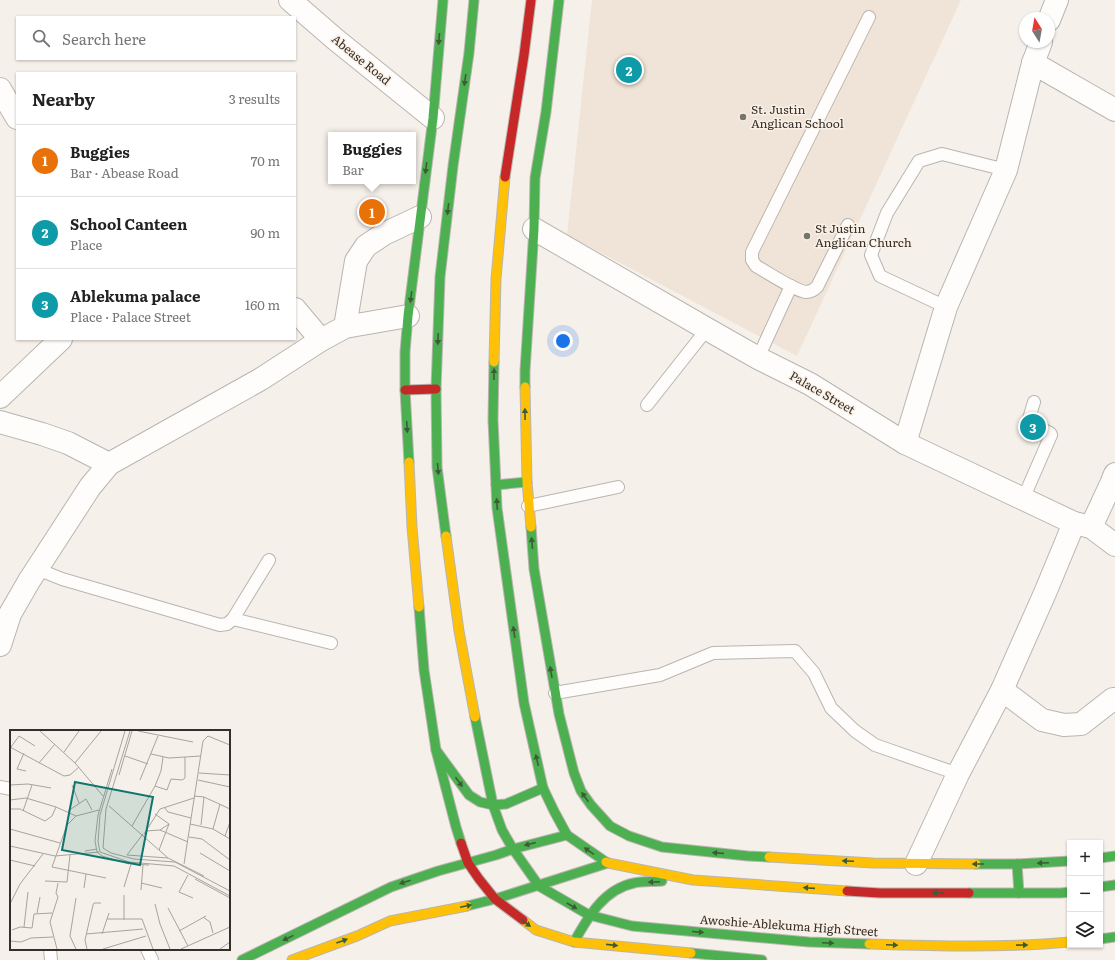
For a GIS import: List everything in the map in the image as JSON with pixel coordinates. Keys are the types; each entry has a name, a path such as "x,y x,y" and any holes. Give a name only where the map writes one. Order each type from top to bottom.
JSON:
{"main road":[{"path":"443,0 432,118 408,316 405,352 405,390 412,535 424,670 436,750 456,827 468,863 479,879 495,899 536,930 574,942 762,960"},
{"path":"474,0 469,53 452,166 440,277 436,389 437,467 459,631 494,805 502,830 513,849 539,886"},
{"path":"531,0 524,55 505,173 496,279 493,420 498,508 524,703 543,788 567,835 608,863 693,880"},
{"path":"559,0 546,112 535,178 534,230 525,371 527,482 534,568 555,693 574,773 581,791 591,805 610,826 629,836 662,847 748,856 873,863 1017,864 1067,862"},
{"path":"405,390 436,389"},
{"path":"496,485 527,482"},
{"path":"436,750 469,796 480,802 494,805 506,804 543,788"},
{"path":"242,960 391,887 438,871 567,835"},
{"path":"1103,858 1115,856"},
{"path":"292,960 356,936 390,921 495,899 608,863"},
{"path":"1017,864 1019,894"},
{"path":"574,942 589,915 611,892 626,885 640,882 693,880 880,893 1019,894 1067,892"},
{"path":"1103,887 1115,885"},
{"name":"Awoshie-Ablekuma High Street","path":"539,886 589,915 632,926 809,942 953,947 1039,945 1067,942"},
{"path":"1103,939 1115,937"}],"street":[{"name":"Abease Road","path":"290,0 334,39 432,118"},
{"path":"1052,12 1056,0"},
{"path":"905,443 946,307 1006,170 1033,63 1039,48"},
{"path":"1033,63 1115,110"},
{"path":"0,89 16,116"},
{"path":"345,327 356,261 359,256 366,246 384,234 420,217"},
{"name":"Palace Street","path":"534,230 758,358 810,384 905,443 1082,525 1115,545"},
{"path":"296,310 321,340"},
{"path":"0,645 10,614 37,569 90,487 110,464 261,379 321,340 345,327 408,316"},
{"path":"0,397 59,340"},
{"path":"0,422 68,443 110,464"},
{"path":"916,864 958,774 1002,690 1045,593 1082,525 1114,481"},
{"path":"1002,690 1042,720 1064,725 1081,724 1113,699"}],"lane":[{"path":"848,225 817,287 811,292 805,292 791,286 756,266 752,260 752,252 869,17"},
{"path":"946,307 880,276 871,255 887,213 919,161 942,154 1006,170"},
{"path":"758,358 791,286"},
{"path":"647,405 707,329"},
{"path":"1021,498 1027,490 1051,435 1050,433 1028,422 1034,402"},
{"path":"528,506 618,487"},
{"path":"37,569 62,579 220,625 228,624 233,619 269,560"},
{"path":"233,619 330,643"},
{"path":"555,693 660,675 713,653 795,650 814,672 831,708 855,731 876,745 958,774"},
{"path":"0,787 10,789"},
{"path":"50,950 51,960"},
{"path":"147,950 152,960"}],"shaded area":[{"name":"St. Justin Anglican School","path":"592,0 961,0 797,356 567,235"}],"traffic: fast":[{"path":"409,462 405,390 405,352 408,316 433,118 443,0"},
{"path":"446,536 437,467 436,389 440,277 453,166 469,53 474,0"},
{"path":"525,387 534,229 535,178 546,112 559,0"},
{"path":"494,362 493,420 497,508 524,703 543,788 567,835 606,862"},
{"path":"496,485 527,482"},
{"path":"531,527 534,569 559,714 574,773 581,791 591,805 610,826 629,836 662,847 769,857"},
{"path":"419,607 424,670 436,750 461,843"},
{"path":"475,717 493,805 502,830 513,849 539,886 589,915 632,926 809,942 869,944"},
{"path":"436,750 469,795 480,802 493,805 506,804 543,788"},
{"path":"242,960 391,887 438,871 567,835"},
{"path":"1103,858 1115,856"},
{"path":"976,864 1017,864 1067,861"},
{"path":"467,906 495,899 608,863"},
{"path":"1017,864 1019,893"},
{"path":"574,942 598,905 614,891 623,886 634,883 662,881"},
{"path":"1103,887 1115,885"},
{"path":"969,893 1067,892"},
{"path":"1103,939 1115,937"},
{"path":"691,953 762,960"}],"traffic: slow":[{"path":"494,362 496,279 505,177"},
{"path":"525,387 527,482 531,527"},
{"path":"409,462 412,527 419,607"},
{"path":"446,536 459,631 475,717"},
{"path":"769,857 873,863 976,864"},
{"path":"606,862 693,880 847,891"},
{"path":"292,960 357,936 390,921 467,906"},
{"path":"523,920 536,930 574,942 691,953"},
{"path":"869,944 995,946 1067,942"}],"traffic: jam":[{"path":"505,177 531,0"},
{"path":"405,390 436,389"},
{"path":"461,843 468,863 495,899 523,920"},
{"path":"847,891 880,893 969,893"}],"place":[{"name":"School Canteen","path":"629,70"},
{"name":"St. Justin Anglican School","path":"743,117"},
{"name":"Buggies","path":"372,212"},
{"name":"St Justin Anglican Church","path":"807,236"},
{"name":"Ablekuma palace","path":"1033,427"}]}
